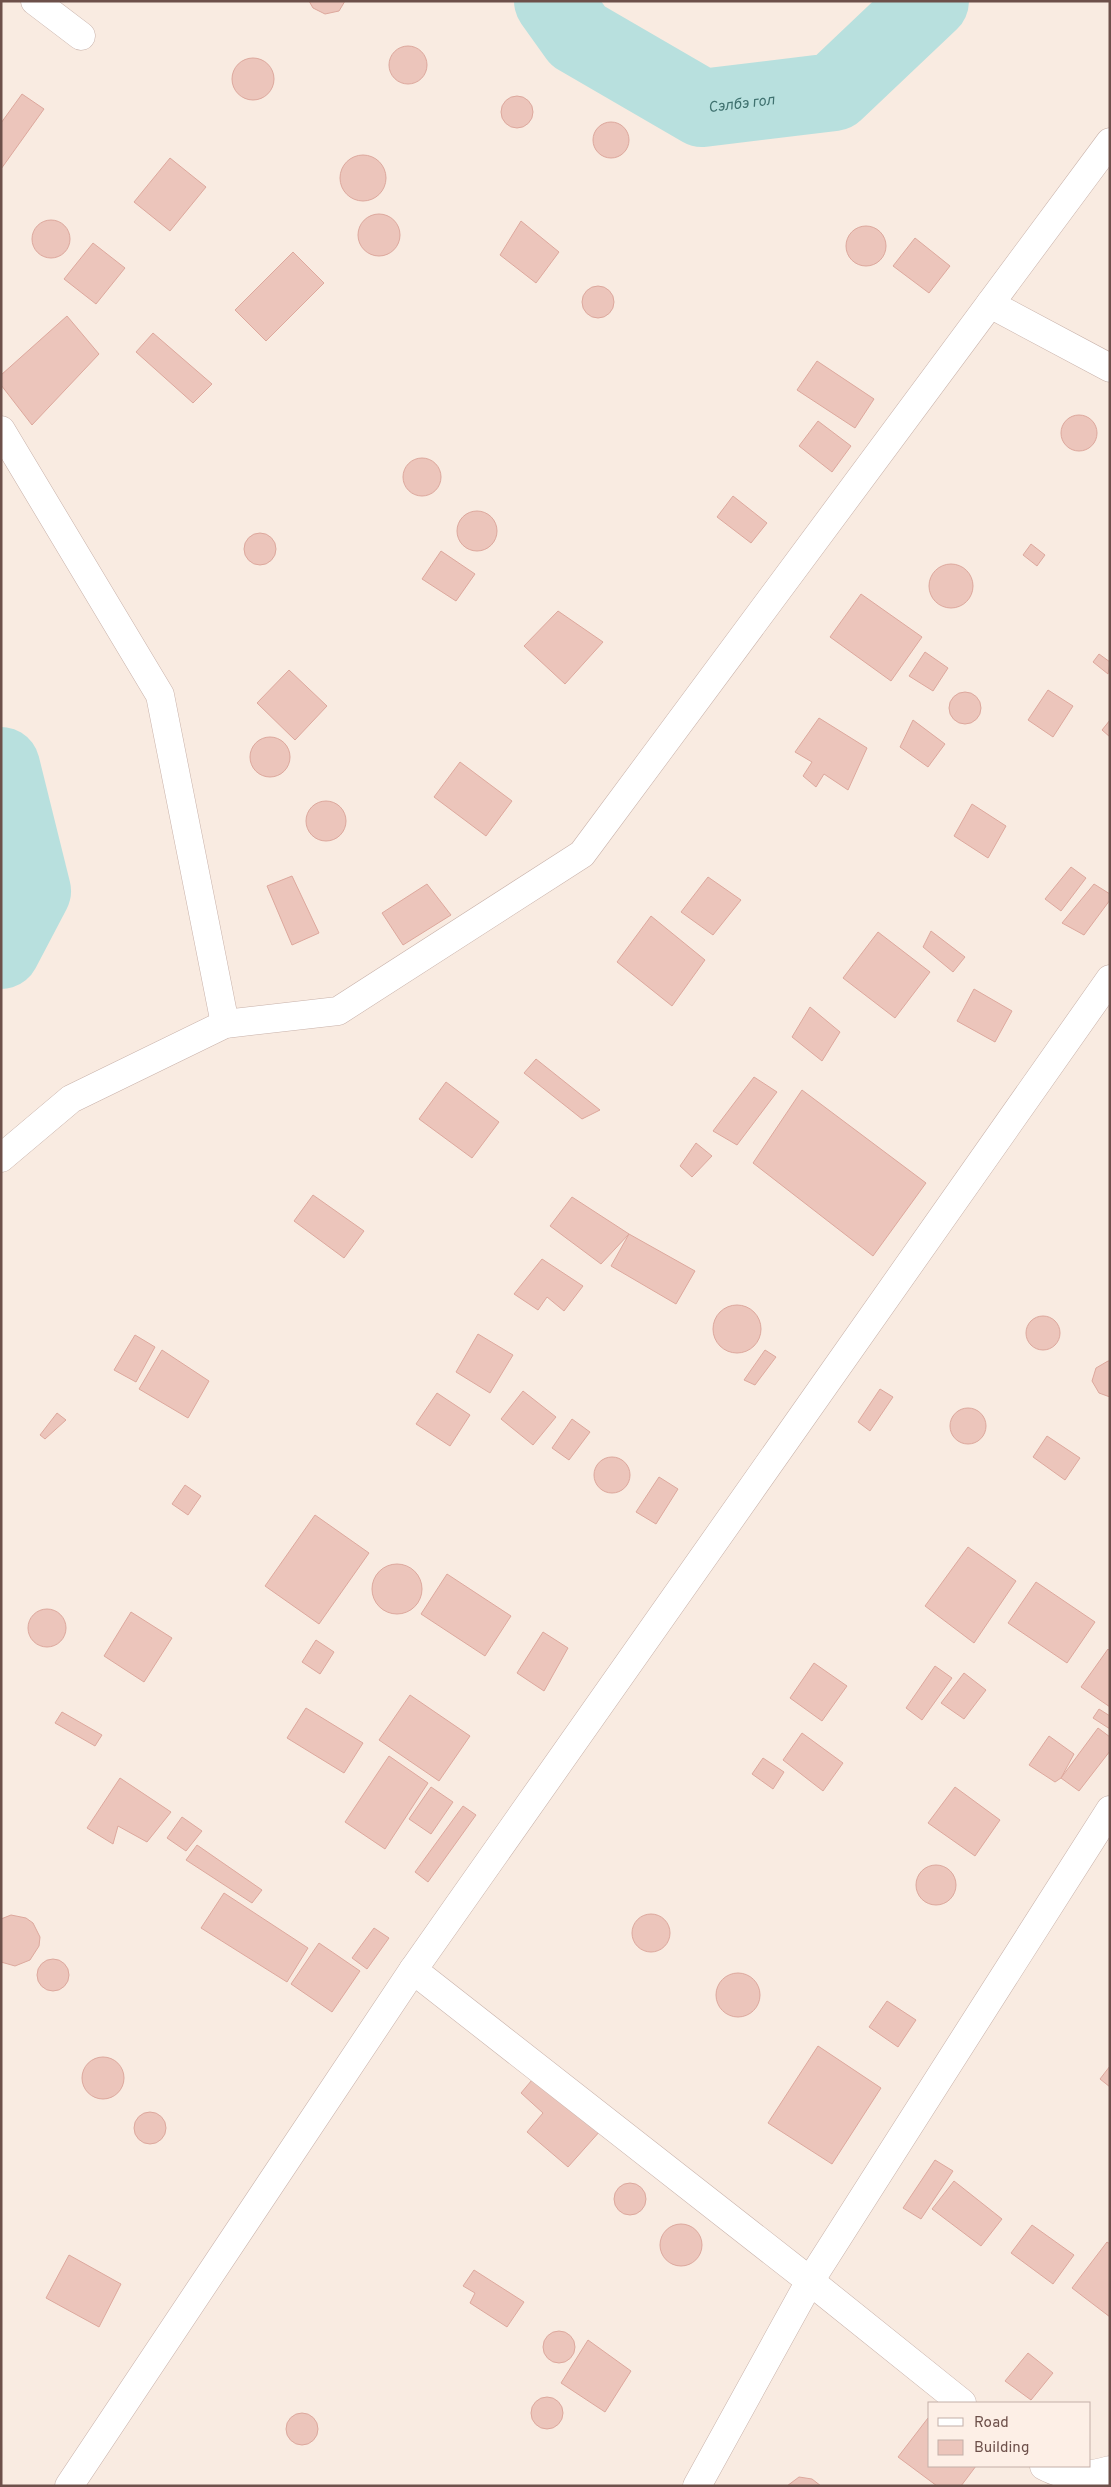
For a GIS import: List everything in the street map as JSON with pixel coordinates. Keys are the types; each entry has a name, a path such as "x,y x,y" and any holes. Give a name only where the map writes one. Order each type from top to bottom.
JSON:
{"street":[{"path":"35,1 81,36"},
{"path":"1,1158 71,1100 225,1024 338,1011 582,854 1110,142"},
{"path":"990,304 1110,368"},
{"path":"1,430 160,695 225,1024"},
{"path":"69,2486 413,1970 1110,979"},
{"path":"697,2486 810,2281 1110,1810"},
{"path":"413,1970 810,2281 961,2402"},
{"path":"1046,2467 1058,2473 1093,2475 1110,2470"}],"building":[{"path":"309,1 345,1 339,11 325,14 313,8"},
{"path":"408,46 422,51 427,65 422,79 408,84 394,79 389,65 394,51"},
{"path":"249,58 257,58 268,64 274,79 268,94 257,100 249,100 238,94 232,83 232,75 238,64"},
{"path":"22,94 44,109 1,169 1,123"},
{"path":"517,96 529,100 533,112 529,124 517,128 505,124 501,112 505,100"},
{"path":"611,122 618,123 624,127 628,133 628,147 624,153 618,157 611,158 604,157 598,153 594,147 593,140 594,133 598,127 604,123"},
{"path":"363,155 376,159 382,165 386,178 382,191 376,197 363,201 350,197 344,191 340,178 344,165 350,159"},
{"path":"170,158 206,187 170,231 134,202"},
{"path":"379,214 394,220 400,235 394,250 379,256 364,250 358,235 364,220"},
{"path":"51,220 58,221 64,226 69,232 69,246 64,252 58,257 51,258 44,257 38,252 33,246 32,239 33,232 38,226 44,221"},
{"path":"521,221 559,252 536,283 500,255"},
{"path":"866,226 880,232 886,246 880,260 866,266 852,260 846,246 852,232"},
{"path":"915,238 950,266 929,293 893,266"},
{"path":"93,243 125,268 96,304 64,279"},
{"path":"293,252 324,283 266,341 235,310"},
{"path":"598,286 604,287 609,291 613,296 613,308 609,313 604,317 598,318 592,317 587,313 583,308 582,302 583,296 587,291 592,287"},
{"path":"67,316 99,354 32,425 1,385 1,375"},
{"path":"153,333 212,384 193,403 136,352"},
{"path":"817,361 874,399 855,428 797,390"},
{"path":"1079,415 1086,416 1092,420 1096,426 1096,440 1092,446 1086,450 1079,451 1072,450 1066,446 1062,440 1061,433 1062,426 1066,420 1072,416"},
{"path":"818,421 851,446 832,472 799,446"},
{"path":"422,458 435,464 441,477 435,490 422,496 409,490 403,477 409,464"},
{"path":"733,496 767,523 751,543 717,517"},
{"path":"481,511 488,514 494,520 497,531 496,539 488,548 481,551 473,551 466,548 458,539 457,527 460,520 469,512"},
{"path":"260,533 266,534 271,538 275,543 275,555 271,560 266,564 260,565 254,564 249,560 245,555 244,549 245,543 249,538 254,534"},
{"path":"1031,544 1045,555 1037,566 1023,555"},
{"path":"441,551 475,574 456,601 422,579"},
{"path":"951,564 963,568 969,574 973,586 969,598 963,604 951,608 939,604 933,598 929,586 933,574 939,568"},
{"path":"861,594 922,637 891,681 830,637"},
{"path":"558,611 603,642 565,684 524,646"},
{"path":"925,652 948,668 933,691 909,676"},
{"path":"1099,654 1110,662 1108,674 1093,662"},
{"path":"289,670 327,706 295,740 257,703"},
{"path":"1048,690 1073,706 1053,737 1028,720"},
{"path":"965,692 971,693 976,697 980,702 980,714 976,719 971,723 965,724 959,723 954,719 950,714 949,708 950,702 954,697 959,693"},
{"path":"819,718 867,748 848,790 824,774 816,787 803,776 812,762 795,752"},
{"path":"913,720 945,744 928,767 900,747"},
{"path":"1110,720 1110,737 1102,730"},
{"path":"274,737 281,740 287,746 290,757 289,765 281,774 274,777 266,777 259,774 251,765 250,753 253,746 262,738"},
{"path":"460,762 512,801 486,836 434,797"},
{"path":"326,801 340,807 346,821 340,835 326,841 312,835 306,821 312,807"},
{"path":"972,804 1006,826 988,858 954,836"},
{"path":"1071,867 1086,878 1061,911 1045,899"},
{"path":"292,876 319,933 292,945 267,886"},
{"path":"708,877 741,900 713,935 681,912"},
{"path":"427,884 451,915 403,945 382,913"},
{"path":"1094,884 1110,894 1110,900 1084,935 1062,923"},
{"path":"651,916 705,960 672,1006 617,962"},
{"path":"931,931 965,957 953,972 923,947"},
{"path":"878,932 930,972 895,1018 843,978"},
{"path":"974,989 1012,1011 995,1042 957,1021"},
{"path":"810,1007 840,1032 822,1061 792,1037"},
{"path":"536,1059 600,1110 582,1119 524,1073"},
{"path":"754,1077 777,1092 737,1145 713,1131"},
{"path":"446,1082 499,1122 472,1158 419,1119"},
{"path":"802,1090 926,1183 873,1256 753,1163"},
{"path":"696,1143 712,1156 692,1177 680,1166"},
{"path":"313,1195 364,1231 344,1258 294,1221"},
{"path":"572,1197 629,1234 601,1264 550,1226"},
{"path":"629,1234 695,1271 676,1304 611,1266"},
{"path":"542,1259 583,1286 564,1311 547,1297 538,1310 514,1294"},
{"path":"732,1305 742,1305 754,1312 761,1324 761,1334 754,1346 742,1353 732,1353 724,1349 717,1342 713,1334 713,1324 717,1316 724,1309"},
{"path":"1043,1316 1055,1321 1060,1333 1055,1345 1043,1350 1031,1345 1026,1333 1031,1321"},
{"path":"478,1334 513,1355 490,1393 456,1372"},
{"path":"135,1335 155,1347 136,1382 114,1370"},
{"path":"162,1350 209,1381 188,1418 139,1389"},
{"path":"765,1350 776,1357 755,1385 744,1380"},
{"path":"1110,1361 1110,1397 1099,1393 1092,1381 1096,1368"},
{"path":"880,1389 893,1397 870,1431 858,1422"},
{"path":"523,1391 556,1417 533,1445 501,1419"},
{"path":"437,1393 470,1415 450,1446 416,1424"},
{"path":"968,1408 980,1414 986,1426 980,1438 968,1444 956,1438 950,1426 956,1414"},
{"path":"57,1413 66,1420 45,1439 40,1435"},
{"path":"572,1419 590,1432 569,1460 552,1448"},
{"path":"1047,1436 1080,1458 1065,1480 1033,1457"},
{"path":"612,1457 625,1462 630,1475 625,1488 612,1493 599,1488 594,1475 599,1462"},
{"path":"659,1477 678,1489 656,1524 636,1512"},
{"path":"185,1485 201,1496 188,1515 172,1504"},
{"path":"315,1515 369,1553 319,1624 265,1586"},
{"path":"968,1547 1016,1581 974,1643 925,1606"},
{"path":"397,1564 406,1566 417,1575 422,1589 420,1598 411,1609 397,1614 388,1612 377,1603 372,1589 374,1580 383,1569"},
{"path":"447,1574 511,1616 485,1656 421,1614"},
{"path":"1036,1582 1095,1622 1067,1663 1008,1623"},
{"path":"47,1609 54,1610 60,1615 65,1621 65,1635 60,1641 54,1646 47,1647 40,1646 34,1641 29,1635 28,1628 29,1621 34,1615 40,1610"},
{"path":"131,1612 172,1638 144,1682 104,1656"},
{"path":"543,1632 568,1648 544,1691 517,1673"},
{"path":"316,1640 334,1652 320,1674 302,1662"},
{"path":"1108,1649 1110,1651 1110,1707 1081,1687"},
{"path":"814,1663 847,1686 822,1721 790,1698"},
{"path":"935,1666 952,1678 922,1720 906,1708"},
{"path":"964,1673 986,1690 964,1719 941,1703"},
{"path":"410,1695 470,1736 439,1781 379,1740"},
{"path":"306,1708 363,1743 344,1773 287,1738"},
{"path":"1099,1709 1110,1716 1110,1729 1093,1718"},
{"path":"62,1712 102,1735 95,1746 55,1723"},
{"path":"1098,1728 1110,1737 1110,1751 1079,1791 1061,1778"},
{"path":"802,1733 843,1763 823,1791 783,1760"},
{"path":"1049,1736 1074,1754 1061,1778 1055,1782 1029,1765"},
{"path":"389,1756 428,1783 385,1849 345,1822"},
{"path":"763,1758 784,1772 773,1789 752,1774"},
{"path":"120,1778 171,1812 147,1842 118,1826 113,1844 87,1828"},
{"path":"431,1787 453,1802 431,1834 409,1819"},
{"path":"955,1787 1000,1820 975,1856 928,1823"},
{"path":"463,1806 476,1815 428,1882 415,1872"},
{"path":"182,1817 202,1831 186,1851 167,1838"},
{"path":"197,1845 262,1890 252,1903 186,1860"},
{"path":"932,1865 940,1865 947,1868 953,1874 956,1885 953,1896 947,1902 940,1905 932,1905 925,1902 919,1896 916,1889 916,1881 919,1874 925,1868"},
{"path":"224,1893 308,1948 287,1982 201,1928"},
{"path":"651,1914 664,1920 670,1933 664,1946 651,1952 638,1946 632,1933 638,1920"},
{"path":"11,1915 26,1918 33,1923 40,1937 39,1946 30,1960 15,1966 1,1962 1,1919"},
{"path":"374,1928 389,1938 367,1969 352,1958"},
{"path":"319,1943 360,1971 332,2012 291,1984"},
{"path":"53,1959 59,1960 64,1964 68,1969 68,1981 64,1986 59,1990 53,1991 47,1990 42,1986 38,1981 37,1975 38,1969 42,1964 47,1960"},
{"path":"734,1973 742,1973 754,1979 760,1995 754,2011 742,2017 734,2017 722,2011 716,1999 716,1991 722,1979"},
{"path":"887,2001 916,2020 898,2047 869,2027"},
{"path":"818,2046 881,2088 832,2164 768,2123"},
{"path":"103,2057 118,2063 124,2078 118,2093 103,2099 88,2093 82,2078 88,2063"},
{"path":"1110,2066 1110,2087 1100,2079"},
{"path":"537,2074 601,2130 568,2167 527,2132 543,2113 521,2093"},
{"path":"150,2112 162,2116 166,2128 162,2140 150,2144 138,2140 134,2128 138,2116"},
{"path":"935,2160 953,2171 921,2219 903,2208"},
{"path":"954,2181 1002,2219 981,2246 932,2209"},
{"path":"630,2183 636,2184 641,2188 645,2193 645,2205 641,2210 636,2214 630,2215 624,2214 619,2210 615,2205 614,2199 615,2193 619,2188 624,2184"},
{"path":"685,2224 693,2227 699,2233 702,2245 699,2257 693,2263 677,2266 669,2263 663,2257 660,2241 663,2233 669,2227"},
{"path":"1032,2225 1074,2255 1053,2284 1011,2253"},
{"path":"1107,2242 1110,2244 1110,2317 1072,2288"},
{"path":"69,2255 121,2284 99,2327 46,2298"},
{"path":"474,2270 524,2302 507,2327 470,2303 475,2293 463,2286"},
{"path":"559,2331 571,2335 575,2347 571,2359 559,2363 547,2359 543,2347 547,2335"},
{"path":"588,2340 631,2371 605,2412 561,2383"},
{"path":"1028,2353 1053,2373 1031,2400 1005,2381"},
{"path":"547,2397 559,2401 563,2413 559,2425 547,2429 535,2425 531,2413 535,2401"},
{"path":"302,2413 308,2414 313,2418 317,2423 317,2435 313,2440 308,2444 302,2445 296,2444 291,2440 287,2435 286,2429 287,2423 291,2418 296,2414"},
{"path":"928,2418 928,2467 975,2467 961,2486 937,2486 898,2457"},
{"path":"799,2477 812,2479 821,2486 787,2486"}],"waterway":[{"name":"Сэлбэ гол","path":"553,1 578,36 702,108 834,92 930,1"},
{"name":"Сэлбэ гол","path":"1,766 32,891 1,950"}]}
